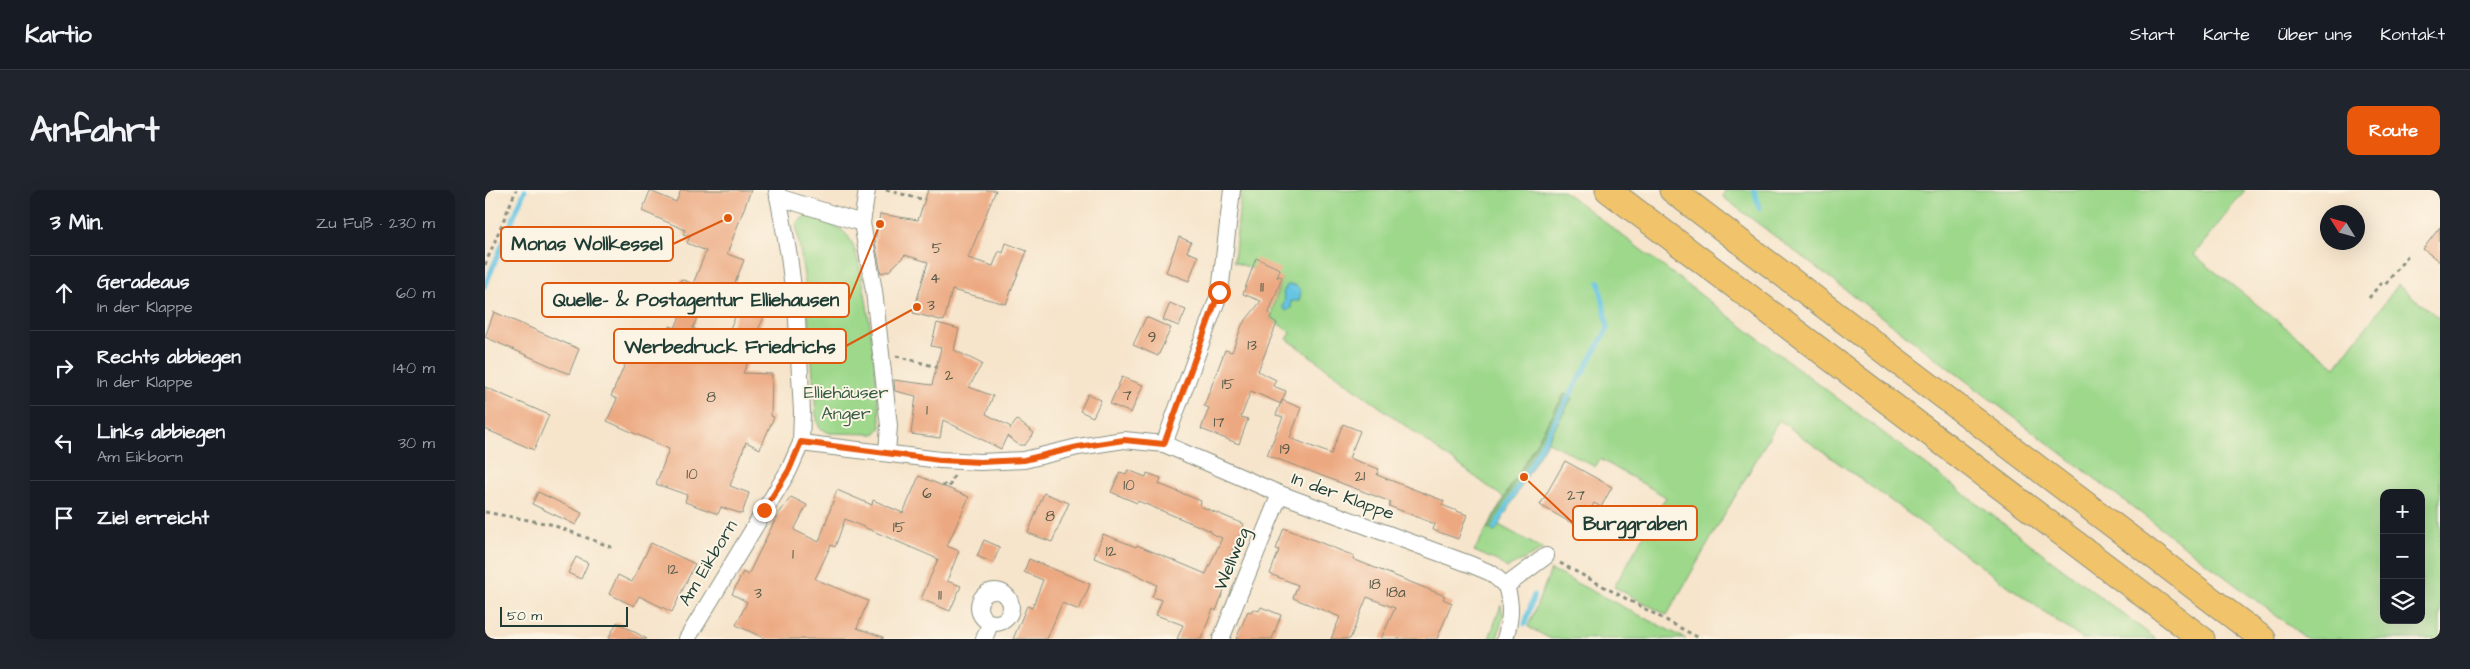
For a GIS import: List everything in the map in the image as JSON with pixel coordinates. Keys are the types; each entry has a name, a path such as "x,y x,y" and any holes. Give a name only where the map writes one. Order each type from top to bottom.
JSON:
{"highway":[{"path":"1608,190 2202,639"},
{"path":"1672,190 2263,639"}],"street":[{"path":"867,190 862,222 874,291 881,352 889,426 887,452"},
{"path":"1164,444 1219,292 1233,190"},
{"path":"777,193 862,222"},
{"name":"Am Eikborn","path":"687,639 789,470 801,442 802,412 797,320 777,193"},
{"name":"In der Klappe","path":"801,442 940,460 980,462 1024,460 1078,447 1124,440 1164,444 1280,494 1472,565 1491,573 1506,586"},
{"name":"Wellweg","path":"1221,639 1280,494"},
{"path":"1505,639 1510,622 1512,603 1506,586 1546,556"},
{"path":"984,639 990,624"}],"path":[{"path":"485,265 516,190"},
{"path":"886,190 925,200"},
{"path":"2369,298 2380,284 2385,285 2408,256"},
{"path":"881,352 937,367"},
{"path":"485,512 550,524 614,548"},
{"path":"1546,556 1701,639"}],"green space":[{"path":"1241,190 1562,190 2156,639 2082,639 1779,420 1667,615 1614,587 1666,497 1600,459 1595,467 1547,441 1572,397 1565,393 1504,498 1287,339 1291,333 1270,318 1281,279 1234,262"},
{"path":"1725,190 2245,190 2194,255 2336,367 2398,285 2440,319 2440,639 2307,639 1723,197"},
{"name":"Elliehäuser Anger","path":"806,215 839,228 847,235 854,248 865,296 874,356 881,427 875,434 829,433 819,427 816,415 806,289 796,224"},
{"path":"1565,393 1572,398 1495,532 1487,528"},
{"path":"1499,525 1543,549 1507,568 1499,562 1474,551 1487,528 1495,532"},
{"path":"1551,570 1686,639 1551,639 1528,627"},
{"path":"1501,605 1503,616 1497,639 1489,639"}],"water":[{"path":"1287,285 1295,285 1301,291 1299,301 1291,301 1291,308 1286,311 1282,307 1285,300 1283,293"}],"building":[{"path":"681,190 751,190 727,254 744,260 729,298 708,290 693,328 724,342 740,306 764,317 745,359 749,360 743,373 772,374 771,416 774,417 760,449 746,442 730,486 749,493 742,514 721,507 718,514 685,502 687,495 656,484 669,449 607,421 617,399 611,396 631,351 654,361 670,326 675,328 686,302 674,297 681,279 693,284 706,251 687,243 690,236 683,234 685,230 642,211 650,191 676,202"},
{"path":"928,190 996,190 968,258 993,266 999,251 1003,253 1006,243 1027,251 1006,304 952,290 944,321 913,313 928,262 905,255 889,271 881,273 875,242 880,214 918,220"},
{"path":"2440,227 2440,262 2423,249"},
{"path":"1179,237 1191,242 1187,252 1198,256 1189,281 1166,272"},
{"path":"1256,258 1280,269 1277,278 1279,276 1282,277 1269,313 1272,315 1270,318 1277,323 1258,371 1276,380 1273,386 1286,391 1281,404 1251,391 1241,417 1248,419 1239,444 1201,429 1209,408 1204,406 1225,350 1232,352 1242,325 1261,301 1243,294"},
{"path":"1170,303 1186,310 1179,326 1163,320"},
{"path":"494,312 579,349 569,374 485,337"},
{"path":"1146,317 1171,328 1158,356 1133,345"},
{"path":"937,323 959,329 954,350 982,364 969,387 993,396 986,414 1011,427 1010,429 1017,420 1034,433 1025,445 1019,445 1007,436 1001,449 943,420 940,438 911,434 916,396 895,391 894,380 932,385 941,348 931,346"},
{"path":"1122,377 1143,385 1131,413 1110,404"},
{"path":"485,387 549,415 534,450 485,429"},
{"path":"1088,394 1101,400 1093,417 1080,411"},
{"path":"1282,400 1301,408 1290,438 1331,454 1343,424 1360,431 1349,458 1379,469 1377,475 1444,501 1442,505 1467,515 1458,539 1433,530 1435,524 1389,506 1391,502 1267,455 1283,417 1276,415"},
{"path":"1565,461 1612,487 1601,507 1594,503 1580,528 1540,505"},
{"path":"1128,470 1146,477 1147,473 1161,478 1159,484 1201,501 1200,506 1244,524 1220,579 1227,582 1216,611 1213,609 1201,639 1177,639 1183,625 1156,615 1162,600 1152,597 1157,585 1134,573 1094,558 1103,534 1136,547 1137,545 1206,574 1222,538 1210,533 1211,531 1111,492 1120,472 1126,474"},
{"path":"919,476 969,497 947,546 959,551 947,581 961,586 950,611 921,599 938,559 845,519 835,547 831,545 815,579 868,601 857,628 883,637 883,639 766,639 736,625 747,602 732,594 743,572 748,575 777,516 791,497 807,505 794,530 819,542 837,490 872,505 873,500 903,513"},
{"path":"538,492 582,513 576,525 532,504"},
{"path":"1044,493 1069,503 1052,542 1028,533"},
{"path":"1284,528 1354,556 1353,559 1445,596 1443,599 1452,603 1437,639 1381,639 1395,608 1367,597 1350,639 1331,639 1340,617 1293,598 1298,585 1270,574 1279,550 1276,549"},
{"path":"984,540 1000,547 993,563 977,556"},
{"path":"651,543 695,564 672,612 639,596 634,606 609,594 618,575 632,582"},
{"path":"576,557 588,563 581,579 568,573"},
{"path":"1029,559 1090,584 1079,610 1062,603 1047,639 1013,639 1027,606 1032,608 1043,580 1024,572"},
{"path":"1261,607 1281,615 1272,639 1236,639 1248,611 1251,612 1253,609 1259,611"},
{"path":"617,622 647,639 608,639"}],"waterway":[{"path":"485,286 525,190"},
{"path":"1754,190 1759,208"},
{"path":"1494,529 1608,328 1599,282"},
{"path":"1525,624 1534,595"}],"place":[{"name":"Monas Wollkessel","path":"728,218"},
{"name":"Quelle- & Postagentur Elliehausen","path":"880,224"},
{"name":"Werbedruck Friedrichs","path":"917,307"},
{"name":"Burggraben","path":"1524,477"}],"route":[{"path":"764,510 789,470 801,442 940,460 980,462 1024,460 1078,447 1124,440 1164,444 1219,292"}]}
